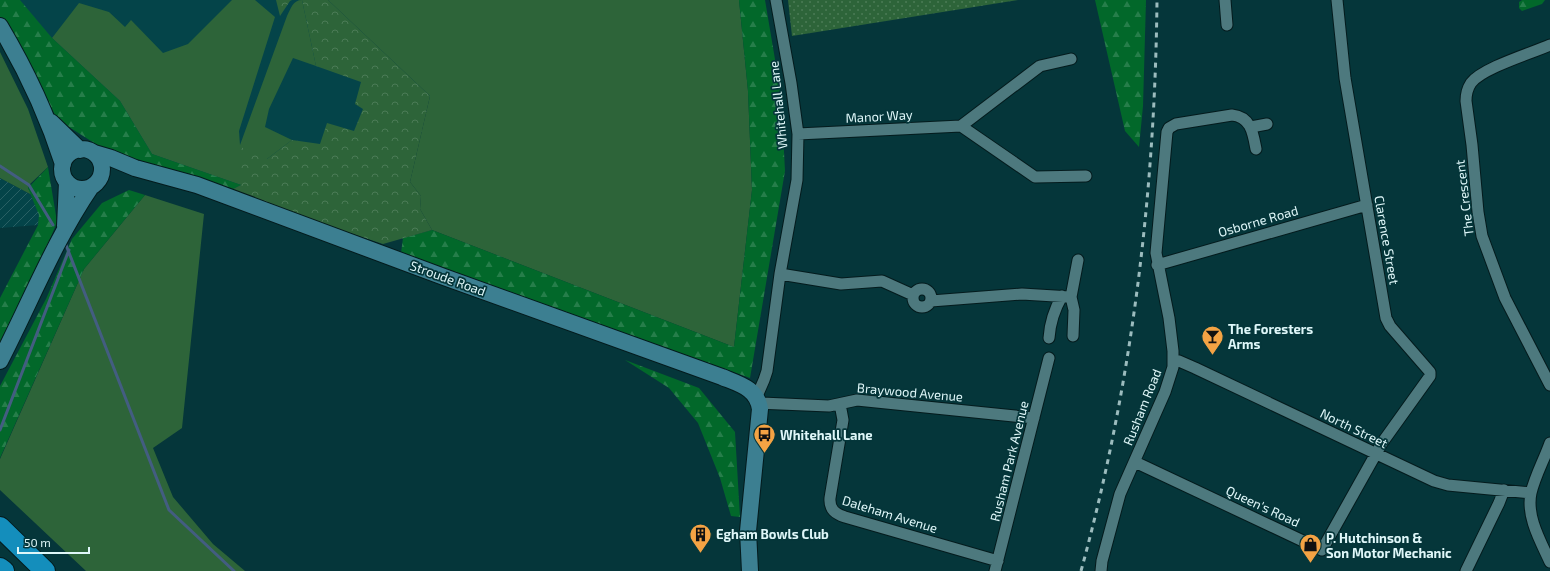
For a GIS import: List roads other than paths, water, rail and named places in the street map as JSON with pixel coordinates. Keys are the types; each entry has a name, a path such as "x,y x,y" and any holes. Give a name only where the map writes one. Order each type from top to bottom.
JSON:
{"highway":[{"path":"0,528 45,571"},
{"path":"0,568 4,571"}],"street":[{"name":"Whitehall Lane","path":"758,400 766,371 780,274 797,180 798,134 791,83 776,0"},
{"path":"1225,0 1227,25"},
{"name":"Clarence Street","path":"1337,0 1344,78 1386,318 1390,326 1430,374 1376,454"},
{"name":"Stroude Road","path":"0,26 11,45 44,113 56,140 63,164"},
{"name":"The Crescent","path":"1550,45 1484,72 1472,82 1466,94 1478,212 1482,236 1505,298 1550,385"},
{"path":"1071,59 1040,66 961,126 1035,177 1086,176"},
{"name":"Stroude Road","path":"44,113 55,126 87,152 111,158 135,168 197,185 437,275 722,377 742,386 758,400"},
{"name":"Rusham Road","path":"1101,571 1117,506 1165,392 1173,367 1169,318 1157,265 1156,254 1167,132 1169,128 1176,124 1232,115 1242,117 1251,127"},
{"path":"1256,149 1251,127 1267,124"},
{"name":"Manor Way","path":"798,134 961,126"},
{"path":"0,361 64,232 74,214 96,183 102,173 101,162 87,152 70,154 63,164 64,177 67,182 78,189 96,183"},
{"name":"Stroude Road","path":"96,183 123,170 135,168"},
{"path":"64,232 67,182"},
{"name":"Osborne Road","path":"1157,265 1367,205"},
{"path":"1049,338 1050,322 1055,308 1067,296 1078,260"},
{"path":"780,274 841,284 882,281 914,295 918,290 924,289 930,292 931,301 1022,294 1067,296"},
{"path":"1067,296 1074,310 1073,336"},
{"name":"Rusham Park Avenue","path":"996,566 1049,358"},
{"name":"North Street","path":"1173,360 1191,366 1439,483 1531,493"},
{"path":"750,571 748,531 760,419 758,400"},
{"name":"Braywood Avenue","path":"758,400 818,406 840,404 857,400 1034,418"},
{"name":"Daleham Avenue","path":"840,404 843,420 830,498 832,510 845,517 996,566"},
{"path":"1550,443 1547,462 1531,493 1531,508 1534,526 1550,562"},
{"name":"Queen's Road","path":"1135,462 1322,550 1376,454"},
{"path":"1466,571 1504,490"}],"waterway":[{"path":"0,166 29,185 53,225"},
{"path":"66,245 169,510 234,571"},
{"path":"0,430 69,250"}],"railway":[{"path":"1081,571 1099,501 1114,430 1127,359 1137,288 1146,216 1155,72 1157,0"}],"place":[{"name":"The Foresters Arms","path":"1213,356"},
{"name":"Whitehall Lane","path":"765,454"},
{"name":"Egham Bowls Club","path":"700,554"},
{"name":"P. Hutchinson & Son Motor Mechanic","path":"1310,564"}]}
